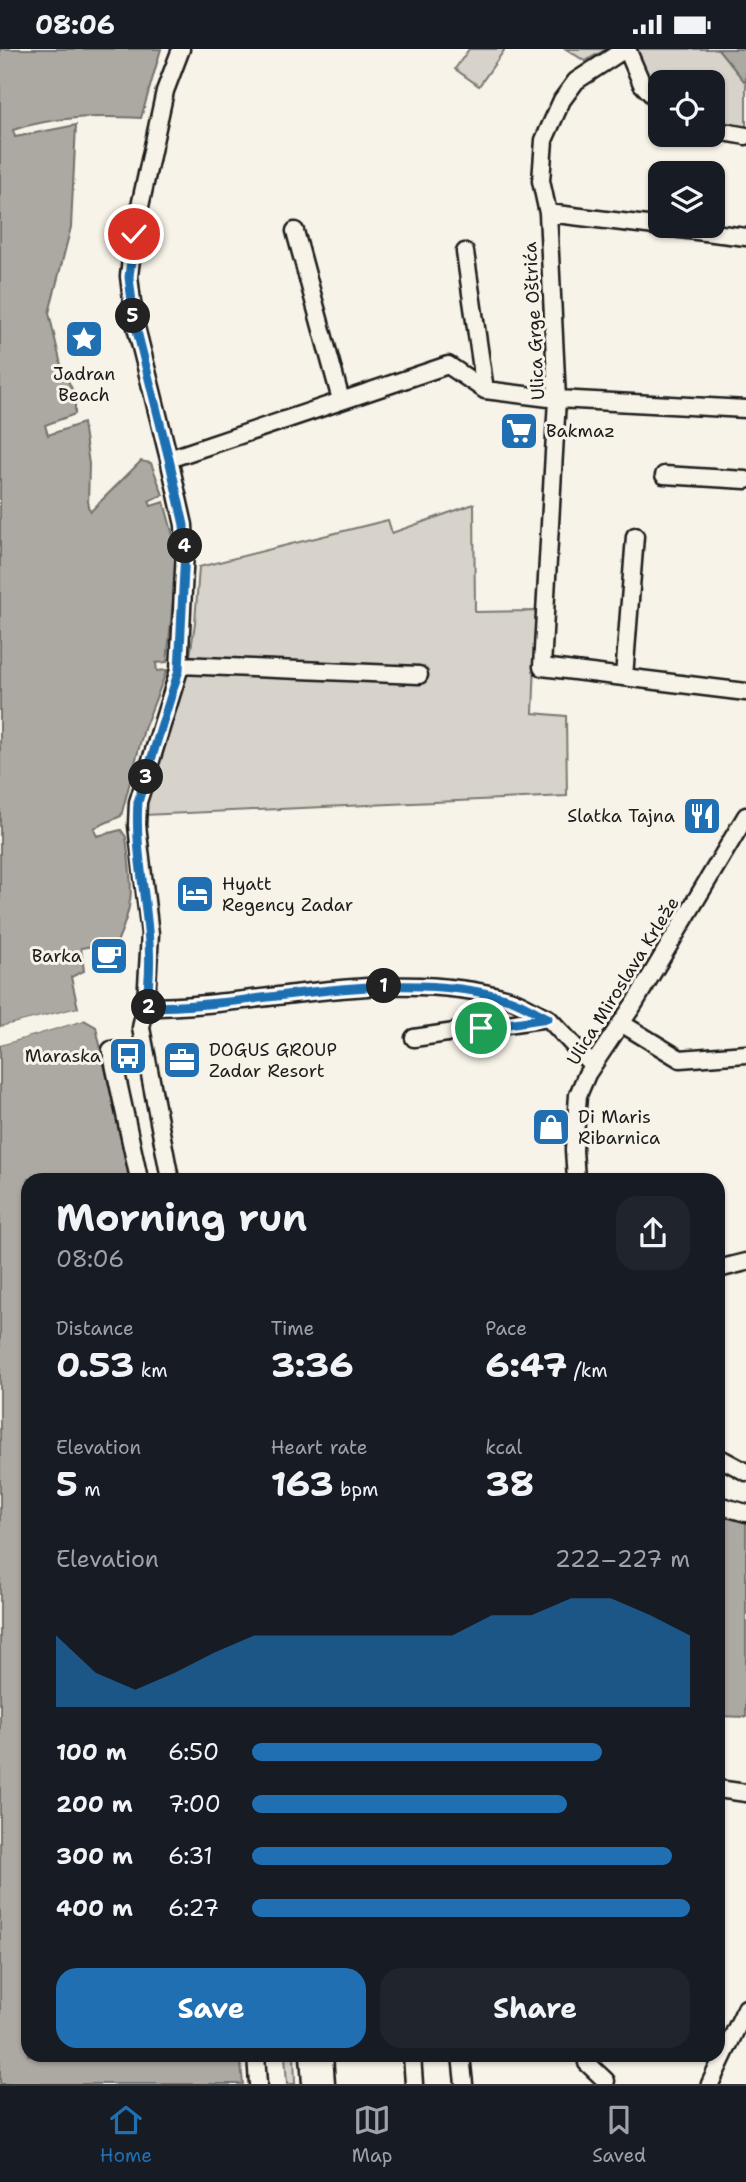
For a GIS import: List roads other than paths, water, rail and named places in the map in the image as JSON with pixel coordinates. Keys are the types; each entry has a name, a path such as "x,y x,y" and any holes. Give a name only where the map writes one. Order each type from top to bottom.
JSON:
{"street":[{"path":"169,1173 141,1028 148,981 150,934 137,825 138,802 180,665 184,525 134,319 129,277 134,234 165,90 181,49"},
{"path":"626,49 642,84 648,90"},
{"name":"Ulica Grge Oštrića","path":"624,677 542,667 557,399 548,213 541,181 544,140 562,100 576,81 626,49"},
{"path":"725,132 746,136"},
{"path":"548,213 746,237"},
{"path":"295,231 341,400"},
{"path":"464,252 485,390"},
{"path":"169,459 448,365 485,390 557,399 746,409"},
{"path":"664,475 746,480"},
{"path":"635,536 624,677 746,692"},
{"path":"180,665 419,675"},
{"name":"Ulica Miroslava Krleže","path":"576,1173 574,1150 578,1095 592,1065 621,1023 746,816"},
{"path":"145,1007 188,1007 381,986 444,988 510,999 548,1018 592,1065"},
{"path":"414,1038 548,1018"},
{"path":"621,1023 680,1059 746,1054"},
{"path":"111,1050 138,1173"},
{"path":"725,1267 746,1262"},
{"path":"725,1461 746,1472"},
{"path":"725,1507 746,1513"},
{"path":"725,1790 746,1793"},
{"path":"725,2052 746,2008"},
{"path":"256,2062 258,2084"},
{"path":"309,2062 311,2084"},
{"path":"324,2062 326,2084"},
{"path":"412,2062 414,2084"},
{"path":"462,2062 464,2084"},
{"path":"587,2062 606,2081"},
{"path":"710,2084 720,2062"}],"place":[{"name":"Jadran Beach","path":"84,339"},
{"name":"Bakmaz","path":"519,431"},
{"name":"Slatka Tajna","path":"702,816"},
{"name":"Hyatt Regency Zadar","path":"195,894"},
{"name":"Barka","path":"109,956"},
{"name":"Maraska","path":"128,1056"},
{"name":"DOGUS GROUP Zadar Resort","path":"182,1060"},
{"name":"Di Maris Ribarnica","path":"551,1127"}]}
